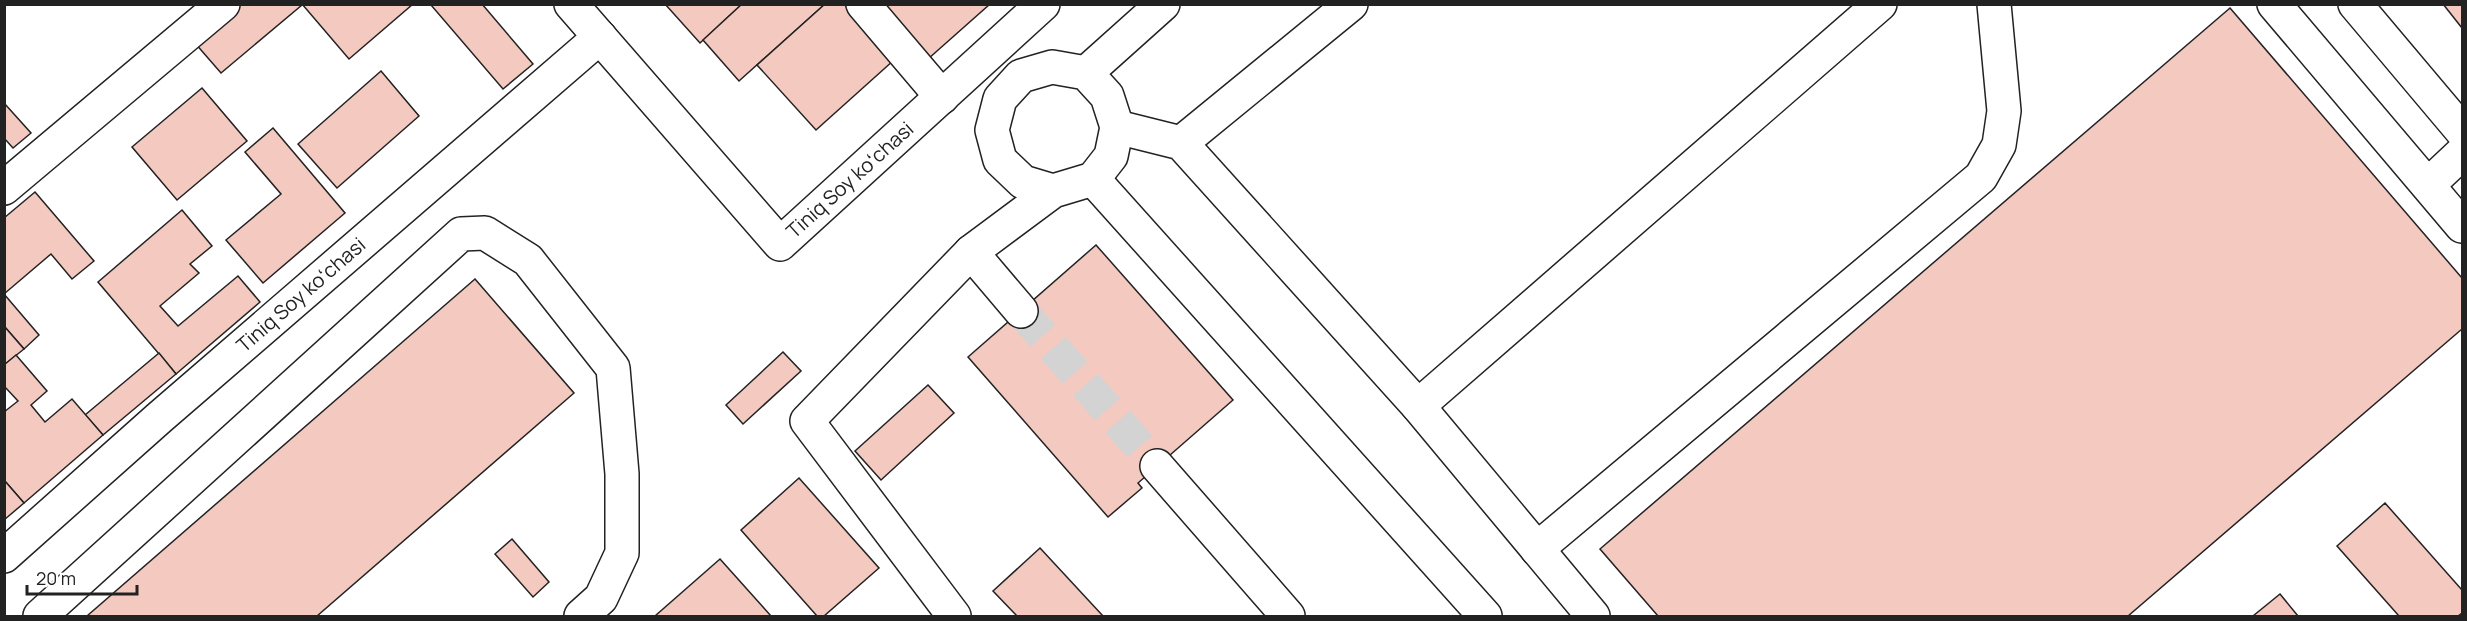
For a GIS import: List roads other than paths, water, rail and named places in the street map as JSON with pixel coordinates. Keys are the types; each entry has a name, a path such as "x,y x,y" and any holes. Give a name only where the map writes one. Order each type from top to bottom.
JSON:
{"street":[{"path":"4,188 223,4"},
{"name":"Tiniq Soy koʻchasi","path":"571,4 780,243 1043,4"},
{"path":"863,4 942,97"},
{"path":"1086,73 1163,4"},
{"path":"1181,143 1351,4"},
{"path":"1418,406 1880,4"},
{"path":"1537,549 1981,177 2000,145 2004,111 1994,4"},
{"path":"2274,4 2463,226"},
{"path":"2355,4 2463,131"},
{"name":"Tiniq Soy koʻchasi","path":"4,556 159,418 600,38"},
{"path":"954,616 807,420 970,252 1053,191 1093,179 1111,156 1117,127 1107,96 1086,73 1052,67 1021,76 1000,99 992,130 1000,160 1023,182 1053,191"},
{"path":"1117,127 1181,143 1418,406 1593,616"},
{"path":"2428,185 2463,153"},
{"path":"1093,179 1485,616"},
{"path":"40,616 461,234 485,233 528,260 613,368 622,474 622,553 601,598 581,616"},
{"path":"970,252 1022,311"},
{"path":"1157,466 1288,616"}],"tunnel":[{"path":"1021,311 1157,466"}]}
